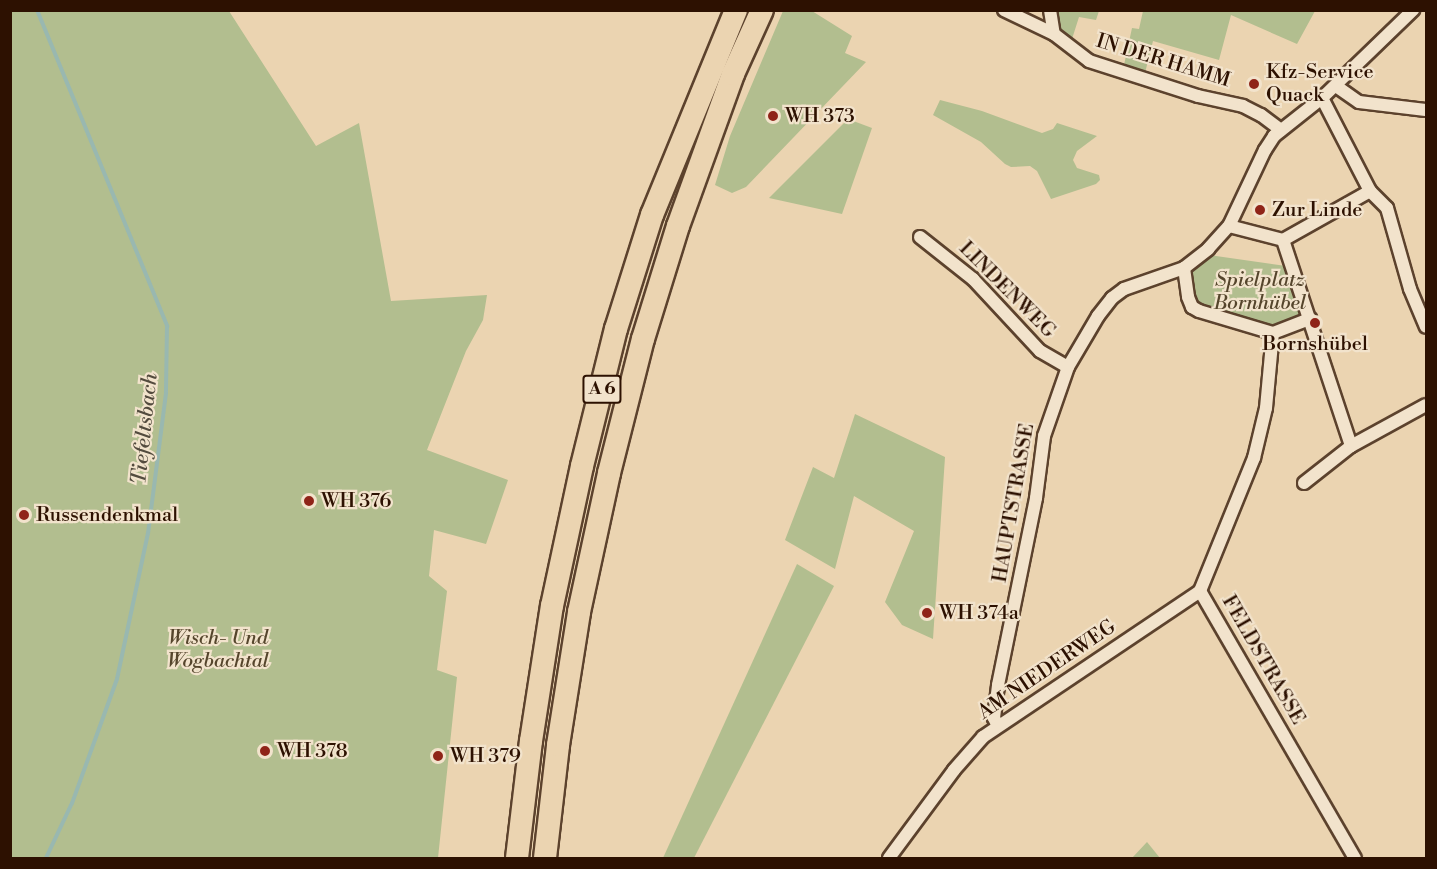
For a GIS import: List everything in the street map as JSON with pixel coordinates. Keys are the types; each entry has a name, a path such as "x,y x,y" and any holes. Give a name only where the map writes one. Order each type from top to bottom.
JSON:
{"highway":[{"name":"A 6","path":"517,858 531,741 552,606 582,466 616,329 652,215 736,10"},
{"name":"A 6","path":"545,858 558,745 578,623 609,472 643,339 678,226 733,74 762,10"}],"street":[{"name":"IN DER HAMM","path":"1004,10 1054,34 1076,52 1103,67 1198,96 1243,106 1261,115 1281,130"},
{"path":"1050,10 1054,34"},
{"name":"HAUPTSTRASSE","path":"998,726 994,718 997,694 1036,498 1041,450 1068,367 1098,316 1112,298 1138,282 1184,268 1208,249 1228,226 1265,150 1281,130 1336,86 1413,10"},
{"path":"1336,86 1359,102 1426,110"},
{"path":"1322,98 1370,190 1387,208 1410,288 1426,327"},
{"path":"1228,226 1283,240 1370,190"},
{"name":"LINDENWEG","path":"920,237 973,279 1040,351 1068,367"},
{"path":"1283,240 1351,446"},
{"path":"1184,268 1192,307 1273,333 1310,319"},
{"name":"FELDSTRASSE","path":"1273,333 1266,408 1256,449 1243,488 1200,591 1355,858"},
{"path":"1304,483 1351,446 1426,405"},
{"name":"AM NIEDERWEG","path":"889,858 954,770 983,737 1200,591"}],"green space":[{"path":"1143,10 1315,11 1297,44 1231,15 1219,60 1153,41 1145,73 1124,65 1132,28 1139,29"},
{"name":"Wisch- Und Wogbachtal","path":"10,11 229,11 316,146 359,123 391,301 487,295 483,320 466,351 427,450 508,480 486,544 434,530 429,576 447,591 437,670 457,677 438,858 11,858"},
{"path":"783,11 812,11 852,36 845,53 866,62 746,187 732,193 715,185 730,136"},
{"path":"1099,11 1096,20 1079,17 1072,39 1060,28 1055,12"},
{"path":"940,100 982,111 1042,133 1053,129 1057,123 1097,136 1077,151 1073,160 1077,168 1099,175 1100,180 1096,184 1051,199 1037,171 1030,166 1011,167 1005,164 981,142 933,115"},
{"path":"848,119 872,128 842,214 769,198"},
{"name":"Spielplatz Bornhübel","path":"1209,255 1286,266 1304,317 1273,328 1194,305 1188,271"},
{"path":"855,414 945,457 933,639 902,625 885,602 914,531 854,496 835,569 785,540 813,467 834,478"},
{"path":"797,564 834,586 694,858 663,858"},
{"path":"1147,842 1160,858 1132,858"}],"waterway":[{"name":"Tiefeltsbach","path":"37,10 167,326 166,393 148,533 117,679 72,803 46,858"}],"place":[{"name":"Kfz-Service Quack","path":"1254,84"},
{"name":"WH 373","path":"773,116"},
{"name":"Zur Linde","path":"1260,210"},
{"name":"Bornshübel","path":"1315,323"},
{"name":"WH 376","path":"309,501"},
{"name":"Russendenkmal","path":"24,515"},
{"name":"WH 374a","path":"927,613"},
{"name":"WH 378","path":"265,751"},
{"name":"WH 379","path":"438,756"}]}
